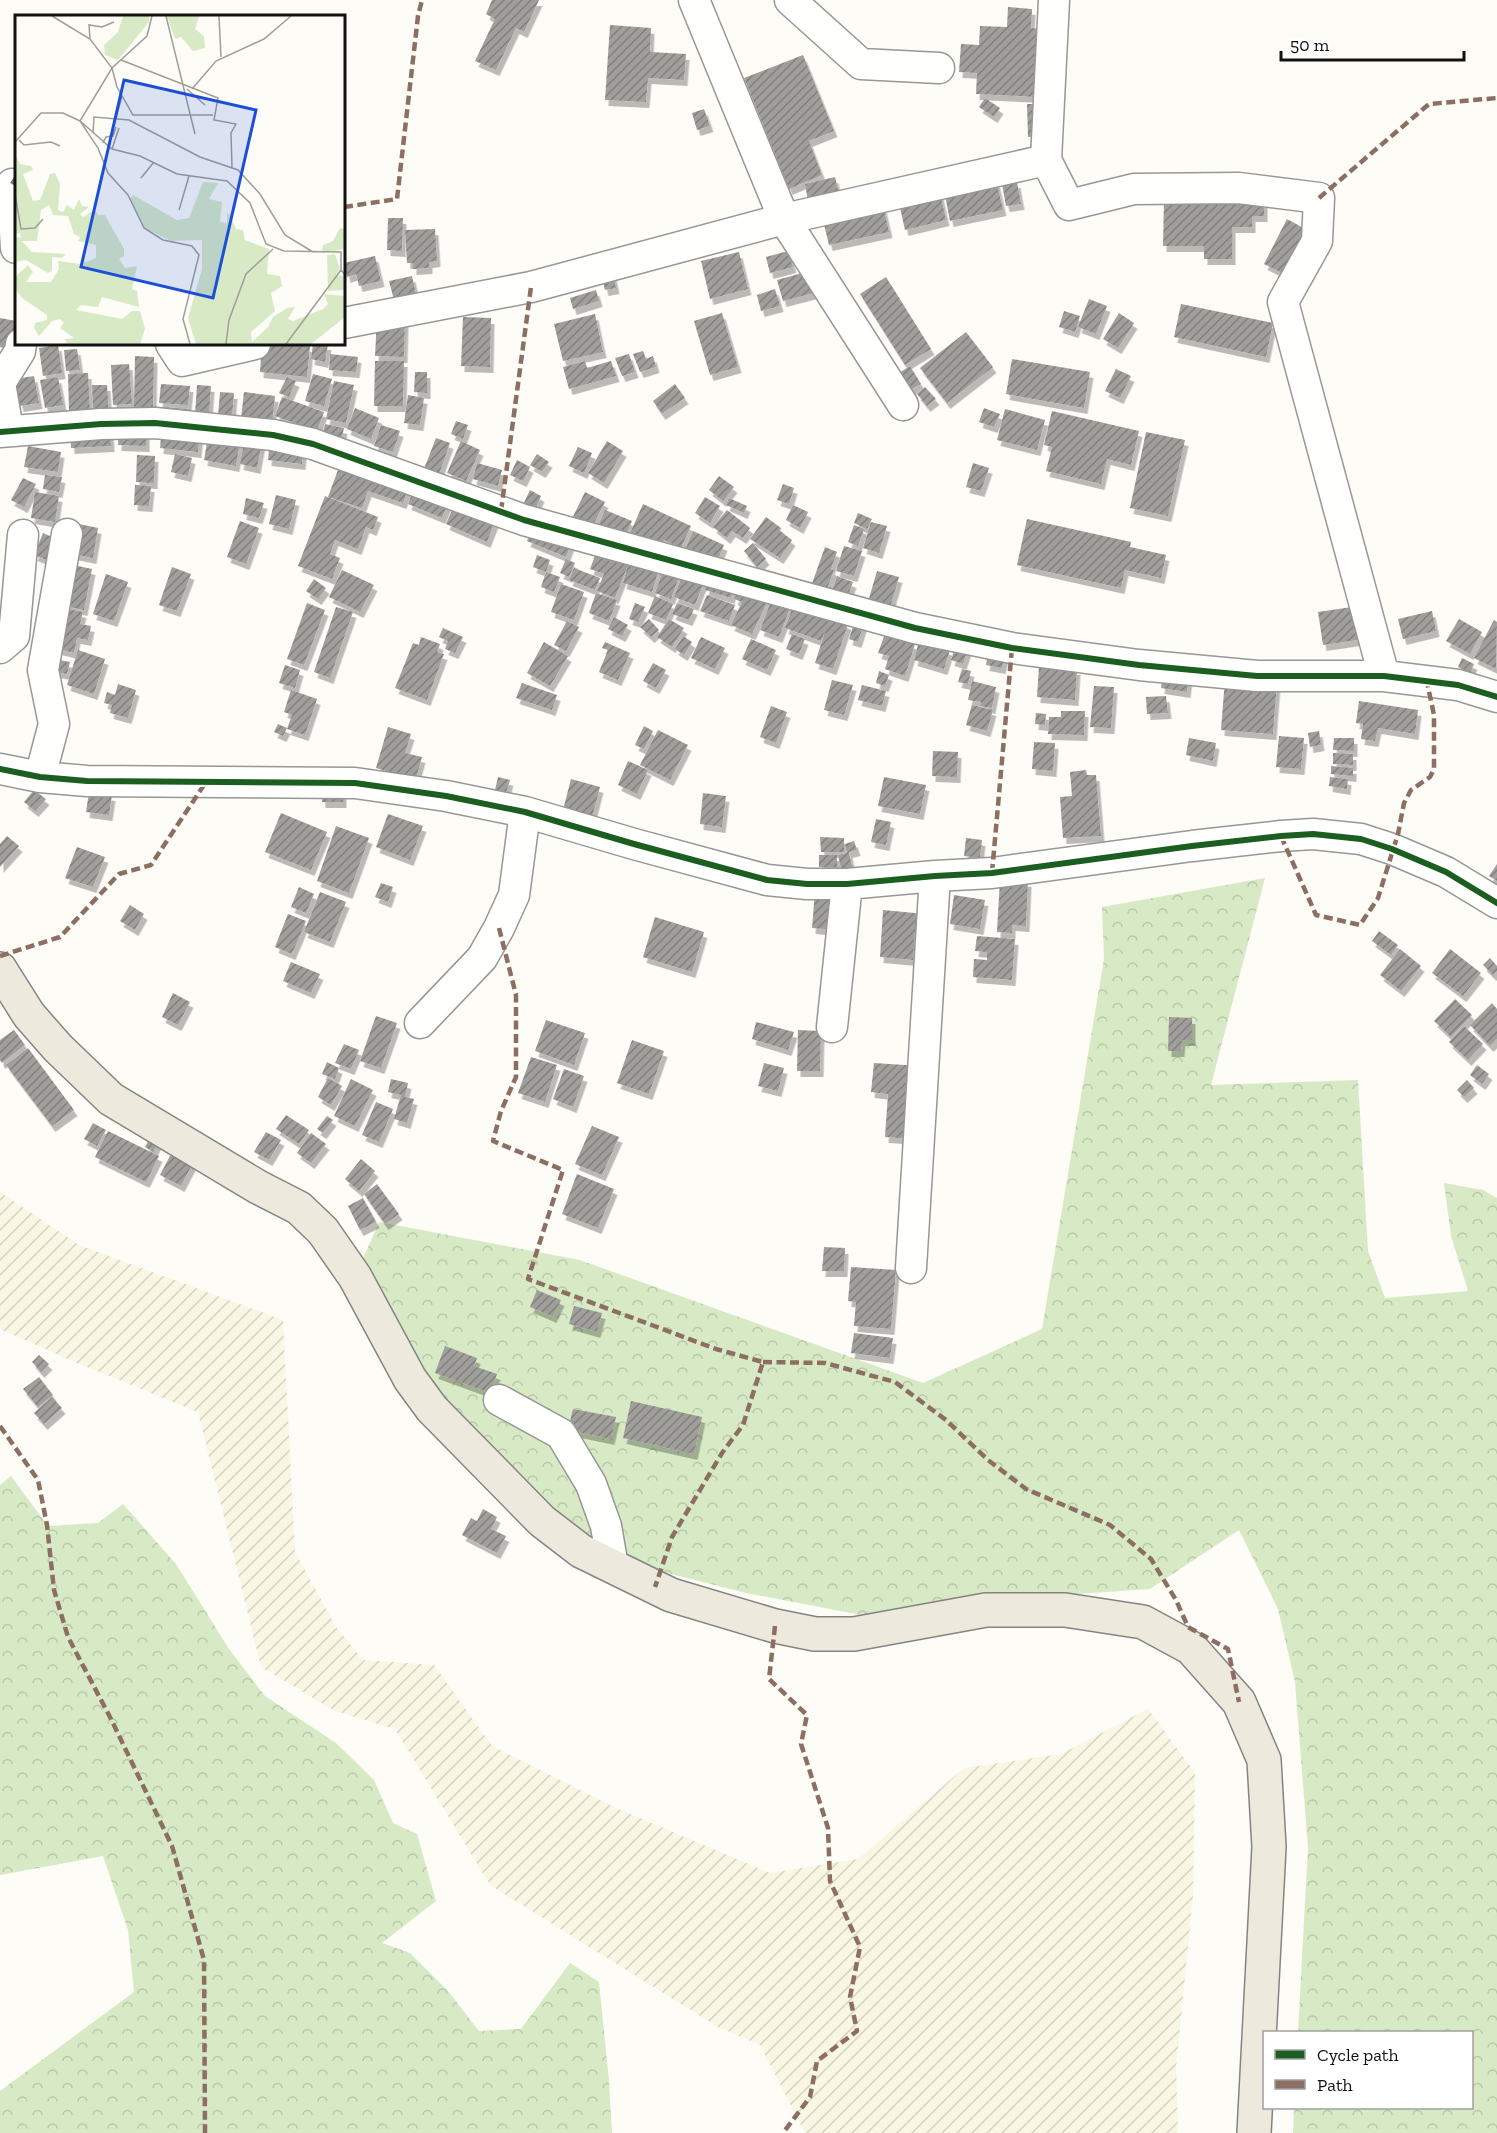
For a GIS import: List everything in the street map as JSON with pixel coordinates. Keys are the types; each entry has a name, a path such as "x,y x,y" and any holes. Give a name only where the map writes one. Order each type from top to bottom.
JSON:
{"main road":[{"path":"0,969 28,1015 58,1048 111,1099 299,1208 323,1231 355,1277 410,1379 432,1409 542,1521 581,1551 671,1595 775,1626 815,1634 854,1634 986,1610 1065,1610 1143,1622 1191,1648 1239,1702 1264,1760 1269,1847 1254,2133"}],"street":[{"path":"694,0 784,219 903,405"},
{"path":"790,0 861,64 939,68"},
{"path":"1054,0 1046,160 1069,205 1134,189 1239,188 1319,198 1317,241 1283,302 1384,676"},
{"path":"345,323 531,287 784,219 1046,160"},
{"path":"9,182 15,239"},
{"path":"21,345 20,351 0,383 4,431 154,423 273,435 313,444 524,520 915,628 1012,648 1139,665 1257,676 1384,676 1458,685 1497,697"},
{"path":"172,345 182,361 251,345"},
{"path":"40,777 54,724 42,670 67,534"},
{"path":"0,648 14,636 23,535"},
{"path":"0,769 40,777 87,781 355,783 446,796 525,812 767,880 807,884 847,884 992,873 1192,846 1313,834 1361,839 1392,849 1446,872 1497,903"},
{"path":"420,1023 482,958 499,928 514,895 525,812"},
{"path":"911,1268 935,876"},
{"path":"832,1028 847,884"},
{"path":"499,1400 561,1434 591,1484 606,1526 613,1567"}],"shaded area":[{"path":"0,1192 79,1245 283,1320 295,1552 336,1627 363,1660 434,1665 492,1746 616,1808 770,1873 858,1859 964,1768 1061,1754 1148,1709 1195,1773 1193,1896 1176,2068 1178,2133 805,2133 760,2045 718,2027 490,1885 395,1729 335,1711 261,1667 198,1412 0,1329"}],"green space":[{"path":"1265,878 1211,1085 1358,1080 1368,1251 1385,1298 1468,1291 1451,1236 1444,1183 1483,1190 1497,1198 1497,2133 1293,2133 1294,2109 1473,2109 1473,2031 1298,2031 1308,1848 1295,1682 1278,1609 1239,1530 1150,1589 1048,1596 908,1624 746,1593 581,1551 495,1474 355,1277 379,1222 580,1260 923,1383 1042,1329 1104,959 1102,907"},
{"path":"11,1476 48,1526 98,1523 123,1504 176,1564 229,1649 265,1696 336,1743 374,1780 393,1823 417,1834 436,1901 382,1943 410,1953 448,1991 479,2031 521,2029 570,1963 599,1982 612,2133 0,2133 0,2091 134,1992 128,1930 103,1856 0,1875 0,1485"}],"building":[{"path":"492,0 539,0 524,32 516,28 496,70 475,61 495,19 486,14"},
{"path":"1008,7 1032,9 1031,28 1041,29 1037,97 976,94 977,73 959,72 961,44 979,45 980,26 1007,27"},
{"path":"610,25 651,28 650,52 686,54 684,80 648,78 646,102 605,100"},
{"path":"803,55 834,131 809,141 822,175 789,189 744,78"},
{"path":"985,98 1000,108 994,117 979,107"},
{"path":"1027,104 1043,104 1044,137 1028,137"},
{"path":"704,109 710,126 697,130 692,113"},
{"path":"835,177 839,194 808,201 805,184"},
{"path":"996,180 1003,210 950,221 944,190"},
{"path":"1017,182 1021,204 1006,206 1002,184"},
{"path":"940,193 946,220 905,230 899,203"},
{"path":"1164,198 1264,202 1264,216 1252,216 1252,227 1232,227 1232,259 1204,259 1204,246 1163,246"},
{"path":"883,206 889,232 829,245 823,220"},
{"path":"388,218 403,218 402,251 387,250"},
{"path":"1287,219 1309,231 1286,275 1264,264"},
{"path":"435,229 437,261 429,262 429,268 413,269 413,263 407,263 405,230"},
{"path":"788,251 793,267 770,273 766,257"},
{"path":"739,252 748,289 710,299 701,261"},
{"path":"375,256 381,281 359,286 356,274 347,277 345,263"},
{"path":"813,270 818,292 783,301 777,280"},
{"path":"613,274 616,288 605,290 602,277"},
{"path":"412,276 416,294 394,300 389,281"},
{"path":"886,277 931,349 905,365 860,294"},
{"path":"775,289 780,306 761,311 757,295"},
{"path":"596,290 599,301 573,309 570,298"},
{"path":"1089,299 1107,306 1096,334 1078,327"},
{"path":"1181,304 1273,323 1266,357 1174,337"},
{"path":"1064,311 1080,316 1075,332 1059,327"},
{"path":"722,313 738,367 710,375 694,321"},
{"path":"1119,313 1134,323 1118,348 1103,339"},
{"path":"595,314 603,352 563,361 554,324"},
{"path":"463,317 491,318 490,367 461,366"},
{"path":"0,318 15,321 14,350 0,347"},
{"path":"377,319 405,320 404,357 375,356"},
{"path":"966,332 993,367 947,403 920,368"},
{"path":"58,345 62,373 43,376 39,348"},
{"path":"262,345 310,346 307,377 260,372"},
{"path":"313,345 328,345 325,362 311,359"},
{"path":"77,349 80,370 66,371 64,350"},
{"path":"643,351 646,359 653,356 656,367 640,372 633,354"},
{"path":"330,354 358,357 356,372 329,370"},
{"path":"629,354 635,372 622,376 615,358"},
{"path":"135,356 154,357 153,407 134,407"},
{"path":"1012,359 1090,372 1084,408 1006,394"},
{"path":"375,361 404,361 403,406 374,406"},
{"path":"585,361 587,368 611,361 616,376 569,389 563,367"},
{"path":"129,364 132,404 113,405 111,365"},
{"path":"910,366 921,384 910,390 899,373"},
{"path":"1116,369 1131,376 1120,398 1105,391"},
{"path":"415,372 427,372 427,393 414,392"},
{"path":"88,373 90,411 69,412 68,374"},
{"path":"313,374 332,379 324,406 305,401"},
{"path":"34,376 39,403 20,406 15,379"},
{"path":"58,377 63,405 45,408 40,380"},
{"path":"287,377 296,381 289,397 279,393"},
{"path":"334,381 354,385 346,423 326,419"},
{"path":"161,384 190,386 188,405 159,403"},
{"path":"675,384 685,398 662,414 653,401"},
{"path":"92,385 107,385 109,416 93,417"},
{"path":"197,385 211,386 209,415 195,414"},
{"path":"925,387 936,399 927,406 917,394"},
{"path":"220,392 234,393 232,417 218,416"},
{"path":"244,392 275,396 272,424 241,419"},
{"path":"408,395 424,398 420,425 404,423"},
{"path":"282,397 324,412 317,431 275,416"},
{"path":"161,407 189,409 187,421 160,418"},
{"path":"355,408 379,418 371,439 347,429"},
{"path":"984,408 1000,414 994,427 979,422"},
{"path":"1005,409 1045,420 1037,450 997,440"},
{"path":"1052,411 1139,431 1131,465 1107,459 1101,484 1046,471 1052,447 1044,445"},
{"path":"456,421 468,425 463,439 451,434"},
{"path":"325,424 344,428 340,445 321,441"},
{"path":"381,425 400,431 393,452 374,446"},
{"path":"110,426 111,446 71,448 70,428"},
{"path":"162,427 200,431 198,452 160,448"},
{"path":"119,428 146,429 146,446 118,445"},
{"path":"1146,432 1185,440 1168,516 1130,508"},
{"path":"208,437 240,442 236,466 204,460"},
{"path":"245,438 262,442 257,468 240,464"},
{"path":"436,438 450,443 439,474 424,469"},
{"path":"270,440 304,443 302,464 268,460"},
{"path":"461,441 480,450 466,481 447,473"},
{"path":"607,441 623,451 604,483 588,473"},
{"path":"28,446 61,452 58,472 24,467"},
{"path":"578,447 592,453 584,473 569,466"},
{"path":"175,454 192,458 188,476 171,472"},
{"path":"537,454 549,462 542,472 530,465"},
{"path":"137,455 155,456 154,483 136,482"},
{"path":"342,459 410,483 403,503 368,491 362,508 328,497"},
{"path":"517,460 530,467 523,481 510,475"},
{"path":"477,463 502,470 498,486 473,479"},
{"path":"973,463 989,468 981,491 966,487"},
{"path":"45,475 62,477 59,492 43,489"},
{"path":"719,476 734,487 723,501 709,490"},
{"path":"23,478 36,484 24,507 11,500"},
{"path":"783,484 794,488 789,504 777,500"},
{"path":"135,485 151,486 149,506 134,505"},
{"path":"415,486 450,499 442,518 408,504"},
{"path":"530,490 541,496 534,512 522,507"},
{"path":"35,492 59,496 55,522 31,518"},
{"path":"585,492 605,502 589,533 570,523"},
{"path":"276,495 296,500 289,529 269,524"},
{"path":"325,496 378,517 373,530 366,527 358,549 335,540 330,554 340,558 332,579 298,566"},
{"path":"705,497 720,506 710,523 695,513"},
{"path":"246,498 264,503 259,518 243,514"},
{"path":"729,498 747,506 744,513 726,505"},
{"path":"456,501 496,519 487,542 446,524"},
{"path":"643,504 691,526 681,548 664,540 659,552 628,538"},
{"path":"793,505 808,512 800,528 786,520"},
{"path":"605,510 632,521 622,544 595,533"},
{"path":"727,510 750,528 743,538 732,531 727,538 713,527"},
{"path":"858,513 872,519 867,529 854,523"},
{"path":"766,517 792,540 780,558 750,539"},
{"path":"1027,519 1131,542 1130,547 1166,555 1161,578 1125,570 1121,588 1017,565"},
{"path":"240,521 259,528 246,564 227,557"},
{"path":"871,522 887,526 879,553 863,548"},
{"path":"79,524 98,528 93,558 73,554"},
{"path":"854,525 864,529 858,546 848,542"},
{"path":"533,527 573,539 566,557 527,541"},
{"path":"693,531 724,545 716,564 685,550"},
{"path":"43,533 57,539 49,561 34,555"},
{"path":"753,543 766,559 757,567 744,551"},
{"path":"599,545 660,565 652,592 623,583 628,565 615,598 597,591 604,574 590,569"},
{"path":"844,546 862,551 854,576 836,571"},
{"path":"825,547 837,552 831,569 834,570 824,597 809,592"},
{"path":"537,555 550,560 546,572 533,567"},
{"path":"566,559 575,563 569,577 560,573"},
{"path":"666,562 682,568 671,599 655,593"},
{"path":"73,565 92,569 84,610 64,606"},
{"path":"172,567 191,574 177,611 159,605"},
{"path":"574,568 600,578 595,590 569,580"},
{"path":"342,570 374,585 360,612 329,597"},
{"path":"684,571 705,579 695,605 674,597"},
{"path":"877,571 899,577 890,608 868,602"},
{"path":"546,572 560,577 554,592 541,587"},
{"path":"106,574 128,582 114,621 93,614"},
{"path":"709,575 735,583 731,598 705,590"},
{"path":"837,576 853,582 845,604 829,599"},
{"path":"314,579 326,588 318,599 306,591"},
{"path":"561,584 584,592 574,620 551,612"},
{"path":"741,585 769,598 752,634 731,625 742,602 734,599"},
{"path":"596,593 617,600 609,621 589,613"},
{"path":"707,595 735,605 729,621 700,611"},
{"path":"655,596 673,604 666,620 648,613"},
{"path":"773,596 792,603 779,637 760,630"},
{"path":"307,603 325,610 304,665 287,659"},
{"path":"635,603 645,607 638,622 629,619"},
{"path":"677,603 694,609 689,620 672,614"},
{"path":"794,603 848,624 833,669 815,663 826,629 821,641 785,628"},
{"path":"1359,606 1364,639 1323,645 1318,612"},
{"path":"336,607 353,612 330,678 314,672"},
{"path":"63,608 83,612 80,624 91,626 88,640 77,638 74,653 54,648"},
{"path":"1432,611 1436,631 1403,639 1398,619"},
{"path":"614,617 628,625 622,636 608,629"},
{"path":"649,619 659,630 651,637 640,627"},
{"path":"669,619 684,628 672,647 657,637"},
{"path":"1459,619 1482,632 1470,654 1446,641"},
{"path":"855,620 864,623 858,642 849,639"},
{"path":"1494,620 1497,622 1496,669 1474,658"},
{"path":"567,621 579,627 566,651 554,645"},
{"path":"443,628 463,637 455,653 445,649 448,641 439,637"},
{"path":"792,634 805,639 799,654 786,649"},
{"path":"885,634 915,644 905,676 885,669 889,656 878,653"},
{"path":"683,636 692,642 684,655 675,649"},
{"path":"421,637 440,644 437,652 444,654 427,700 395,688 413,643 419,645"},
{"path":"701,637 725,648 715,669 691,658"},
{"path":"751,639 776,650 767,670 742,659"},
{"path":"919,641 950,650 944,669 914,660"},
{"path":"544,642 568,656 550,686 527,673"},
{"path":"605,642 630,653 618,680 599,672 608,650 602,648"},
{"path":"957,642 969,646 963,664 951,660"},
{"path":"989,648 1006,652 1002,668 986,665"},
{"path":"78,650 105,659 94,694 67,685"},
{"path":"1462,658 1474,664 1470,673 1458,667"},
{"path":"54,659 70,662 67,674 51,671"},
{"path":"653,663 666,670 656,688 643,681"},
{"path":"285,665 300,670 295,688 279,683"},
{"path":"1039,666 1077,669 1075,700 1037,697"},
{"path":"962,669 971,671 968,684 958,682"},
{"path":"879,671 889,675 885,686 876,683"},
{"path":"1163,673 1189,677 1187,692 1161,688"},
{"path":"1225,679 1277,682 1273,734 1221,730"},
{"path":"832,680 853,685 844,715 824,710"},
{"path":"972,681 996,687 992,708 980,706 981,702 968,700"},
{"path":"522,683 557,695 552,710 516,698"},
{"path":"118,684 136,690 128,718 110,713 112,705 104,703 107,692 115,695"},
{"path":"862,685 886,691 882,706 858,700"},
{"path":"1094,686 1114,687 1111,728 1090,727"},
{"path":"291,690 317,699 305,735 287,729 292,715 284,712"},
{"path":"1166,696 1168,713 1147,714 1146,697"},
{"path":"1359,701 1418,710 1415,734 1378,728 1375,741 1361,739 1363,724 1356,723"},
{"path":"972,705 993,710 987,731 966,725"},
{"path":"771,706 787,712 776,743 760,737"},
{"path":"1061,711 1085,711 1084,735 1048,734 1049,717 1061,717"},
{"path":"1036,713 1046,714 1045,725 1035,724"},
{"path":"278,724 287,728 283,736 274,732"},
{"path":"644,726 653,731 644,749 635,745"},
{"path":"388,727 411,734 405,753 422,757 416,779 376,768"},
{"path":"658,730 688,745 670,780 640,765"},
{"path":"1319,731 1321,745 1310,747 1308,733"},
{"path":"1279,736 1304,738 1301,769 1276,767"},
{"path":"1189,738 1216,743 1213,761 1186,755"},
{"path":"1334,738 1354,738 1354,751 1333,750"},
{"path":"1034,742 1055,743 1053,771 1032,769"},
{"path":"933,751 958,752 957,777 932,776"},
{"path":"1333,753 1353,754 1353,765 1333,764"},
{"path":"628,761 648,770 637,794 618,785"},
{"path":"1331,766 1353,768 1353,776 1331,774"},
{"path":"1086,770 1087,775 1096,775 1101,836 1063,838 1060,797 1072,796 1070,772"},
{"path":"498,777 510,780 506,793 495,790"},
{"path":"884,777 926,785 920,814 878,806"},
{"path":"1330,777 1348,779 1347,789 1329,786"},
{"path":"571,779 600,787 592,818 563,810"},
{"path":"321,788 343,788 343,802 322,802"},
{"path":"34,790 46,799 35,811 24,802"},
{"path":"89,792 112,795 109,815 86,812"},
{"path":"703,793 726,796 722,827 700,824"},
{"path":"281,813 327,832 311,870 265,852"},
{"path":"388,814 423,826 410,860 376,847"},
{"path":"876,819 891,822 886,845 871,842"},
{"path":"336,826 369,838 349,893 317,881"},
{"path":"7,836 19,846 0,867 0,844"},
{"path":"820,837 844,838 844,852 821,852"},
{"path":"966,838 982,840 980,858 964,856"},
{"path":"854,841 857,850 849,852 853,871 842,874 838,855 847,853 845,844"},
{"path":"77,847 105,857 93,887 65,878"},
{"path":"819,855 837,855 837,867 819,867"},
{"path":"1497,864 1497,881 1489,876"},
{"path":"1000,879 1028,881 1026,926 1012,925 1012,933 997,932"},
{"path":"381,883 393,887 388,902 375,897"},
{"path":"299,887 314,894 306,913 291,907"},
{"path":"320,892 346,902 330,942 304,932"},
{"path":"815,892 838,893 835,930 812,928"},
{"path":"954,895 985,900 980,929 950,924"},
{"path":"130,905 144,914 135,930 120,921"},
{"path":"883,910 925,914 924,931 915,930 913,960 880,957"},
{"path":"288,914 306,921 292,954 275,947"},
{"path":"655,917 704,932 692,972 643,957"},
{"path":"1379,931 1398,945 1391,955 1372,941"},
{"path":"977,936 1015,939 1012,980 973,977 974,959 987,960 987,952 975,951"},
{"path":"1400,949 1421,966 1401,991 1380,975"},
{"path":"1450,949 1481,973 1463,996 1432,973"},
{"path":"1490,958 1497,966 1497,971 1493,975 1483,965"},
{"path":"291,962 320,974 311,993 283,981"},
{"path":"173,993 190,1002 178,1025 162,1017"},
{"path":"1455,999 1472,1015 1451,1037 1434,1021"},
{"path":"1492,1003 1497,1009 1497,1039 1490,1046 1470,1025"},
{"path":"376,1016 397,1023 381,1068 360,1061"},
{"path":"1169,1017 1192,1018 1192,1040 1182,1040 1181,1051 1168,1051"},
{"path":"546,1020 585,1033 574,1065 535,1051"},
{"path":"756,1022 794,1032 788,1050 752,1039"},
{"path":"1464,1026 1483,1044 1468,1060 1449,1042"},
{"path":"14,1030 25,1045 2,1063 0,1040"},
{"path":"798,1030 821,1031 820,1071 797,1071"},
{"path":"632,1040 664,1051 649,1094 617,1083"},
{"path":"344,1044 359,1050 351,1069 335,1063"},
{"path":"28,1048 74,1110 52,1126 6,1065"},
{"path":"531,1057 557,1065 545,1102 518,1093"},
{"path":"327,1062 339,1068 335,1079 322,1074"},
{"path":"764,1063 784,1068 778,1091 758,1086"},
{"path":"874,1063 920,1066 915,1139 885,1137 888,1094 871,1092"},
{"path":"1477,1065 1489,1074 1482,1084 1470,1075"},
{"path":"564,1069 584,1076 573,1107 553,1099"},
{"path":"328,1078 342,1086 331,1105 318,1097"},
{"path":"351,1079 373,1090 355,1126 334,1116"},
{"path":"391,1079 408,1083 405,1097 414,1099 407,1123 394,1119 401,1095 388,1092"},
{"path":"1467,1080 1474,1088 1464,1097 1457,1090"},
{"path":"376,1102 393,1109 379,1142 362,1135"},
{"path":"286,1115 309,1130 299,1144 276,1129"},
{"path":"327,1116 333,1120 323,1133 317,1129"},
{"path":"93,1123 106,1130 97,1146 84,1139"},
{"path":"592,1126 619,1137 602,1175 575,1164"},
{"path":"108,1131 159,1156 146,1182 95,1157"},
{"path":"266,1132 281,1140 269,1160 254,1152"},
{"path":"311,1133 326,1144 311,1163 297,1153"},
{"path":"150,1138 158,1143 153,1152 145,1147"},
{"path":"172,1152 193,1163 181,1186 160,1175"},
{"path":"361,1159 375,1171 359,1191 345,1179"},
{"path":"577,1174 614,1189 598,1228 562,1214"},
{"path":"377,1184 399,1214 385,1224 364,1194"},
{"path":"363,1198 376,1222 360,1230 348,1206"},
{"path":"824,1247 845,1248 844,1271 822,1271"},
{"path":"851,1267 896,1270 891,1329 854,1326 856,1302 848,1301"},
{"path":"537,1290 561,1300 553,1317 530,1307"},
{"path":"574,1306 602,1313 597,1332 569,1324"},
{"path":"854,1333 893,1338 890,1358 851,1353"},
{"path":"445,1346 477,1358 474,1366 497,1374 490,1393 435,1373"},
{"path":"39,1355 49,1364 41,1372 32,1362"},
{"path":"39,1377 53,1395 38,1407 23,1389"},
{"path":"52,1397 62,1408 44,1424 34,1413"},
{"path":"631,1401 702,1417 694,1454 623,1438"},
{"path":"573,1409 616,1417 611,1439 568,1430"},
{"path":"483,1509 497,1517 491,1529 506,1536 497,1553 462,1535 471,1518 477,1521"}],"marked path":[{"path":"345,207 397,199 418,16 422,0"},
{"path":"1319,198 1429,104 1497,98"},
{"path":"12,184 15,180"},
{"path":"501,511 531,287"},
{"path":"992,873 1012,648"},
{"path":"1281,836 1316,915 1360,925 1378,898 1398,834 1404,803 1411,790 1430,777 1434,769 1434,715 1427,682"},
{"path":"0,956 60,937 119,874 151,865 206,782"},
{"path":"499,928 516,995 516,1077 501,1111 493,1141 563,1170 528,1279 716,1349 763,1362 743,1425 722,1453 672,1537 655,1587"},
{"path":"763,1362 825,1363 895,1382 946,1420 988,1460 1026,1489 1110,1525 1151,1559 1176,1600 1188,1627 1228,1649 1239,1702"},
{"path":"0,1426 38,1480 47,1525 54,1590 68,1637 111,1719 172,1846 204,1960 205,2133"},
{"path":"775,1626 769,1679 807,1715 801,1744 828,1828 830,1881 860,1947 850,1997 857,2031 817,2061 810,2097 783,2133"}],"cycle path":[{"path":"0,432 101,424 155,423 273,435 313,444 524,520 915,628 1012,648 1139,665 1257,676 1384,676 1458,685 1497,697"},
{"path":"0,769 40,777 87,781 355,783 446,796 525,812 767,880 807,884 847,884 992,873 1192,846 1313,834 1361,839 1392,849 1446,872 1497,903"}]}
